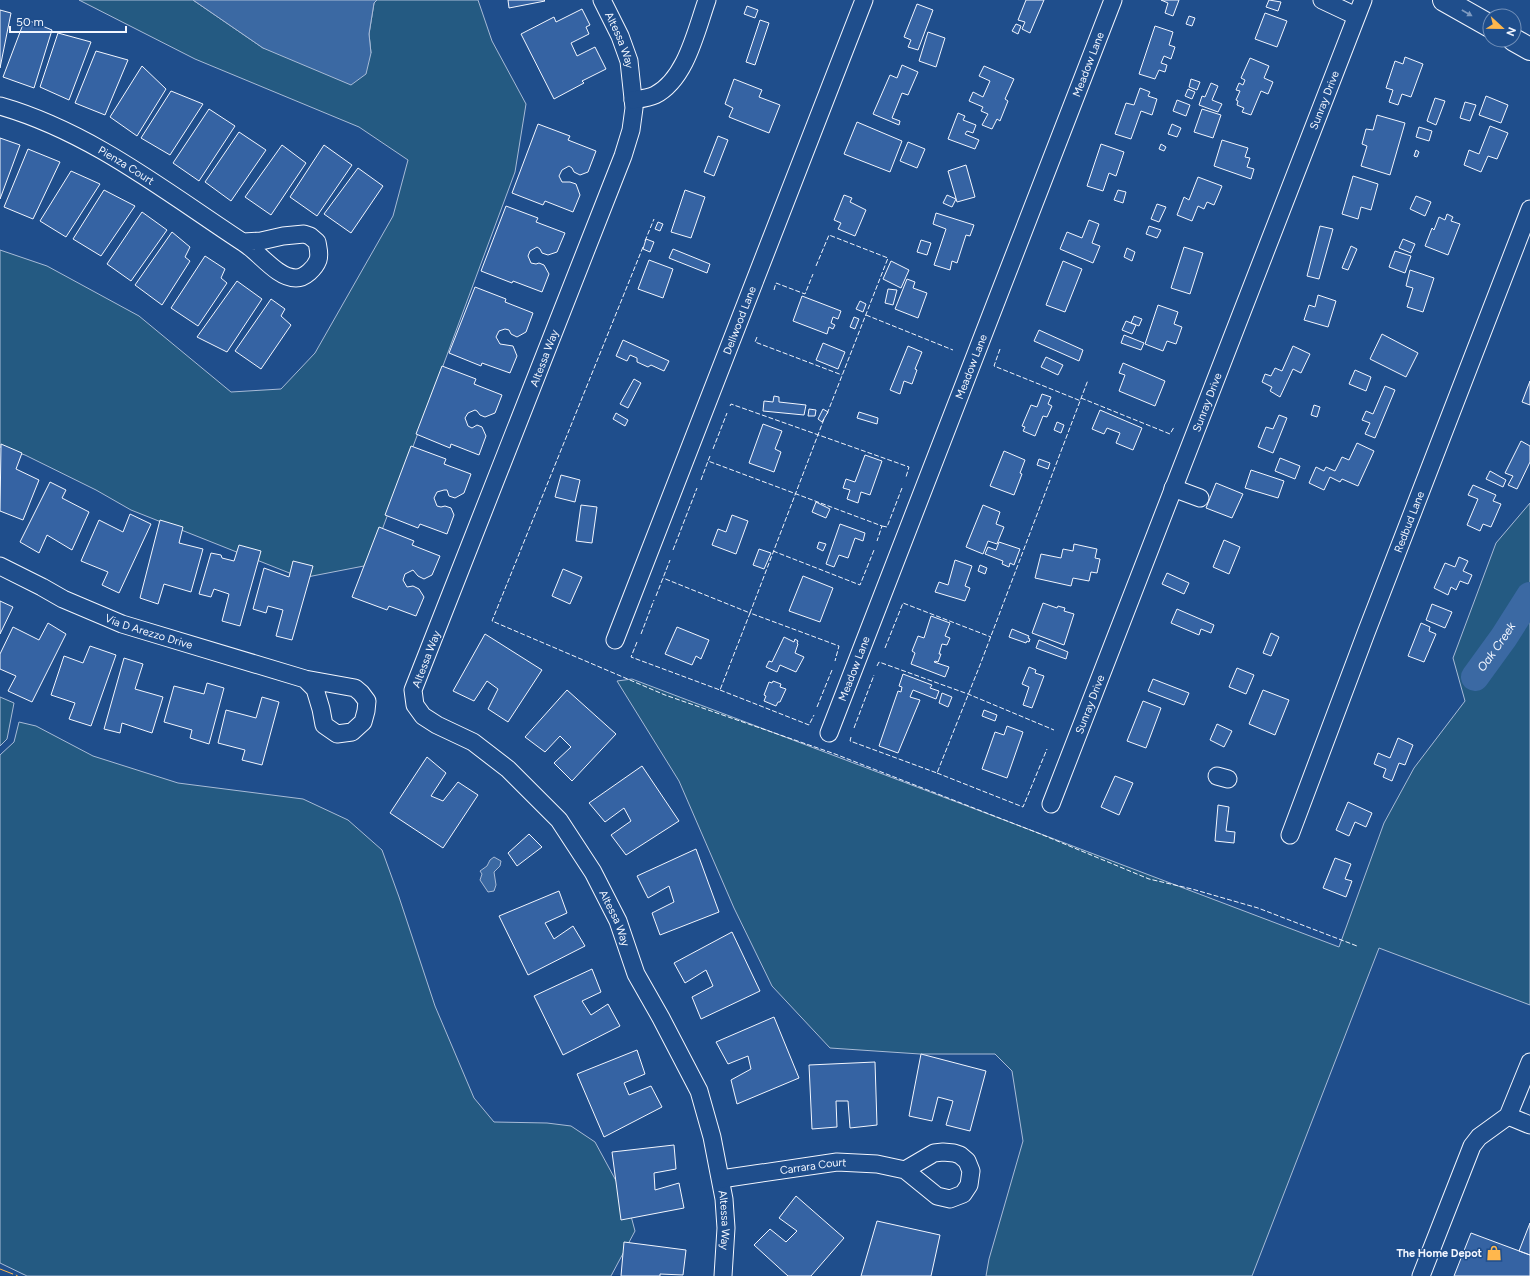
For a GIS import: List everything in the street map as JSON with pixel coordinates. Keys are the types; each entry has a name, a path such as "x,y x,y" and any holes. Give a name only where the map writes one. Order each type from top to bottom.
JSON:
{"main road":[{"path":"1444,0 1482,21"}],"street":[{"name":"Altessa Way","path":"602,0 620,36 629,61 634,100 631,130 623,156 413,690 415,705 423,716 437,725 473,742 508,769 560,820 593,872 618,921 636,974 661,1018 698,1091 712,1137 722,1179 726,1228 723,1276"},
{"path":"634,100 653,96 667,87 676,76 685,63 707,0"},
{"name":"Dellwood Lane","path":"615,640 864,0"},
{"name":"Meadow Lane","path":"829,733 1113,0"},
{"path":"1322,0 1356,16"},
{"name":"Sunray Drive","path":"1051,804 1363,0"},
{"name":"Pienza Court","path":"0,106 67,132 106,151 243,242"},
{"name":"Redbud Lane","path":"1290,835 1366,633 1530,209"},
{"path":"1173,488 1200,498"},
{"name":"Via D Arezzo Drive","path":"0,566 42,586 63,599 109,619 305,679"},
{"path":"1421,1276 1472,1146 1479,1137 1508,1116 1530,1062"},
{"path":"1508,1116 1530,1125"},
{"name":"Carrara Court","path":"722,1179 837,1162 877,1164 905,1170"}],"shaded area":[{"path":"79,0 193,0 263,48 371,53 369,34 374,3 377,0 478,0 492,41 526,104 515,172 369,565 302,578 131,510 96,490 25,455 0,447 0,250 47,266 139,316 231,392 281,389 315,353 393,216 408,160 359,127 195,59"},
{"path":"193,0 377,0 374,3 369,34 371,53 366,74 351,85 263,48"},
{"path":"1530,503 1530,1005 1379,948 1252,1276 986,1276 989,1259 1023,1141 1012,1071 995,1054 920,1054 830,1048 772,986 734,908 679,781 617,681 632,679 1339,947 1384,823 1414,768 1465,701 1453,658 1496,543"},
{"path":"0,697 14,703 7,739 0,746"},
{"path":"19,722 36,726 93,756 178,783 303,799 348,820 382,850 435,1006 474,1098 494,1122 547,1123 571,1126 595,1142 627,1201 635,1231 611,1276 27,1276 0,1263 0,755 14,742"},
{"path":"494,857 501,861 500,866 494,872 496,885 494,891 488,892 480,880 482,874 480,871 487,866 490,860"}],"building":[{"path":"508,0 544,0 545,1 509,8"},
{"path":"1026,0 1044,0 1030,33 1022,29 1025,22 1018,20"},
{"path":"1161,0 1179,0 1173,16 1165,13 1168,3"},
{"path":"1269,0 1281,2 1278,11 1266,7"},
{"path":"917,4 933,10 918,50 908,47 911,40 904,37"},
{"path":"747,6 758,10 755,18 744,14"},
{"path":"582,9 590,25 586,27 589,34 571,43 577,56 595,47 606,69 582,81 584,83 554,99 521,34 554,17 556,22"},
{"path":"0,10 11,13 0,68"},
{"path":"1265,13 1287,21 1277,47 1255,39"},
{"path":"1189,16 1195,18 1192,26 1186,24"},
{"path":"25,19 52,30 34,88 3,77"},
{"path":"760,20 769,23 755,65 746,62"},
{"path":"1016,24 1021,26 1018,34 1012,31"},
{"path":"1155,26 1173,32 1169,45 1175,47 1171,59 1164,56 1161,63 1167,65 1165,72 1159,70 1155,79 1139,74"},
{"path":"928,32 945,38 936,67 919,61"},
{"path":"58,33 91,42 69,100 40,87"},
{"path":"96,51 128,60 105,115 75,103"},
{"path":"1405,57 1423,64 1411,97 1402,94 1398,105 1389,102 1393,90 1386,88 1395,61 1403,64"},
{"path":"1250,58 1269,66 1264,78 1273,82 1268,94 1261,91 1251,115 1242,112 1244,108 1237,105 1238,101 1236,100 1240,91 1236,90 1239,83 1243,85 1245,80 1241,78"},
{"path":"902,65 918,72 908,95 902,93 892,118 900,121 899,125 873,114 890,75 897,78"},
{"path":"142,66 166,89 137,136 110,117"},
{"path":"984,66 1014,79 1005,99 1008,101 1000,121 997,119 992,129 982,125 988,114 981,111 983,107 969,101 973,92 983,97 990,81 979,76"},
{"path":"734,79 762,90 759,97 780,105 769,133 729,117 733,108 725,104"},
{"path":"1191,79 1200,82 1197,90 1189,87"},
{"path":"1211,83 1218,86 1212,100 1222,104 1218,112 1199,105 1202,96 1205,97"},
{"path":"1140,88 1150,92 1148,96 1157,99 1152,115 1141,111 1131,139 1115,134 1126,103 1134,105"},
{"path":"1188,89 1195,92 1192,99 1185,96"},
{"path":"171,91 203,104 170,155 141,138"},
{"path":"1486,96 1508,105 1501,123 1479,115"},
{"path":"1435,98 1445,101 1436,125 1427,121"},
{"path":"1177,100 1190,105 1186,116 1173,111"},
{"path":"1465,102 1476,105 1470,121 1460,118"},
{"path":"209,109 235,126 199,181 173,163"},
{"path":"1202,109 1221,115 1213,138 1194,132"},
{"path":"958,113 965,116 963,120 976,125 973,133 967,131 965,134 979,140 975,149 948,139"},
{"path":"1377,115 1405,123 1390,175 1361,166 1367,146 1362,144 1366,129 1373,130"},
{"path":"857,122 902,141 890,172 844,154"},
{"path":"538,124 570,136 568,140 596,151 588,172 580,175 574,172 569,166 562,170 559,176 562,182 576,184 580,195 573,212 545,201 543,205 512,193"},
{"path":"1172,124 1181,128 1177,137 1168,134"},
{"path":"1490,126 1508,133 1497,159 1488,156 1481,172 1464,165 1469,150 1479,154"},
{"path":"1419,127 1432,131 1429,141 1416,137"},
{"path":"239,132 266,150 231,201 205,182"},
{"path":"718,136 728,140 714,176 704,172"},
{"path":"0,138 20,145 0,199"},
{"path":"1222,140 1248,148 1245,157 1250,158 1247,167 1254,169 1251,179 1214,166"},
{"path":"908,142 925,149 917,168 900,161"},
{"path":"1101,144 1124,152 1116,176 1109,173 1103,191 1087,186"},
{"path":"1161,144 1166,147 1164,151 1159,149"},
{"path":"282,145 306,163 271,215 245,197"},
{"path":"324,145 352,165 317,216 290,197"},
{"path":"28,149 60,162 33,219 4,207"},
{"path":"1416,150 1419,152 1417,157 1414,156"},
{"path":"966,165 975,197 957,202 948,171"},
{"path":"358,168 383,186 351,233 324,214"},
{"path":"71,171 100,184 66,237 40,221"},
{"path":"1353,176 1378,184 1371,210 1361,207 1358,219 1342,214"},
{"path":"1198,177 1222,186 1214,205 1207,202 1204,209 1198,206 1192,221 1177,215 1184,197 1189,200"},
{"path":"104,190 135,206 101,256 73,239"},
{"path":"685,190 705,197 691,238 671,232"},
{"path":"1118,190 1126,192 1123,203 1114,200"},
{"path":"844,195 852,198 850,202 866,210 855,236 838,229 841,223 834,220"},
{"path":"947,195 956,199 952,207 943,203"},
{"path":"1416,196 1431,202 1425,216 1410,209"},
{"path":"1157,204 1166,207 1159,222 1151,219"},
{"path":"506,206 538,218 536,222 565,233 557,252 548,255 542,253 537,247 530,251 528,256 531,263 539,263 544,265 549,274 542,292 513,281 512,283 481,271"},
{"path":"142,212 167,230 131,281 107,264"},
{"path":"936,213 974,225 970,236 966,235 957,263 952,261 950,270 934,265 946,229 933,224"},
{"path":"1447,214 1453,217 1451,221 1460,224 1448,255 1425,246 1432,228 1434,230 1439,217 1445,220"},
{"path":"1089,220 1099,224 1092,243 1100,246 1093,263 1060,249 1067,232 1082,238"},
{"path":"658,222 663,224 660,231 655,229"},
{"path":"1149,226 1161,230 1157,238 1146,234"},
{"path":"1320,226 1333,229 1319,279 1307,276"},
{"path":"172,232 190,247 185,257 190,261 162,305 135,285"},
{"path":"646,239 654,242 650,252 643,249"},
{"path":"1403,239 1415,244 1411,253 1399,248"},
{"path":"921,240 931,243 927,255 917,252"},
{"path":"1351,246 1357,249 1348,270 1342,268"},
{"path":"1184,247 1203,253 1190,294 1171,288"},
{"path":"1127,248 1135,252 1132,261 1124,257"},
{"path":"673,249 710,264 707,273 669,258"},
{"path":"1395,251 1411,256 1405,273 1389,267"},
{"path":"205,256 225,269 221,278 227,283 198,326 171,308"},
{"path":"649,260 673,269 663,298 638,289"},
{"path":"891,261 909,270 901,288 883,279"},
{"path":"1063,261 1082,269 1065,312 1046,305"},
{"path":"1410,270 1434,278 1423,312 1407,307 1413,288 1406,286"},
{"path":"907,279 915,282 913,288 927,293 918,318 895,309"},
{"path":"237,281 262,299 227,352 197,337"},
{"path":"475,287 506,299 505,302 533,313 526,332 517,337 511,334 509,330 505,329 499,331 496,337 500,344 513,346 517,356 510,373 482,363 481,366 449,353"},
{"path":"888,289 897,290 893,305 885,303"},
{"path":"1318,295 1336,301 1328,327 1304,320 1309,305 1315,307"},
{"path":"802,296 841,311 838,319 833,317 831,323 835,325 833,329 829,327 827,334 793,321"},
{"path":"271,299 285,309 281,316 291,325 261,369 235,351"},
{"path":"860,301 866,304 863,312 856,309"},
{"path":"1158,305 1178,312 1174,324 1182,327 1176,344 1167,341 1163,351 1145,344"},
{"path":"1134,316 1142,319 1139,326 1131,323"},
{"path":"854,317 859,319 855,329 850,327"},
{"path":"1126,321 1136,325 1132,334 1122,330"},
{"path":"1039,330 1083,350 1079,361 1034,341"},
{"path":"1382,334 1418,353 1406,377 1370,359"},
{"path":"1124,335 1144,343 1141,350 1121,343"},
{"path":"623,340 669,361 664,371 651,365 648,367 637,362 637,358 630,355 627,361 616,356"},
{"path":"823,343 845,352 838,369 816,360"},
{"path":"908,346 922,352 915,369 917,370 912,384 904,381 900,394 890,390"},
{"path":"1293,346 1310,354 1301,373 1293,369 1280,397 1270,391 1272,387 1262,382 1265,374 1271,376 1275,368 1282,371"},
{"path":"1046,357 1063,365 1058,375 1041,367"},
{"path":"1123,363 1165,381 1155,406 1119,391 1125,375 1119,373"},
{"path":"442,366 476,379 474,384 502,395 495,413 485,417 480,415 475,410 468,413 465,418 468,426 472,428 477,425 482,427 486,436 479,455 451,444 450,448 416,434"},
{"path":"1355,370 1371,377 1366,391 1349,384"},
{"path":"634,379 641,383 628,408 620,404"},
{"path":"1530,381 1530,405 1522,402"},
{"path":"1385,386 1395,390 1375,438 1365,434 1370,423 1362,420 1366,411 1373,414"},
{"path":"1042,394 1051,397 1048,404 1052,406 1047,417 1043,416 1035,436 1023,431 1025,427 1022,426 1031,405 1037,407"},
{"path":"774,396 779,397 779,402 806,405 804,415 763,411 764,401 773,402"},
{"path":"1314,405 1320,407 1317,417 1311,415"},
{"path":"809,409 816,410 815,416 808,416"},
{"path":"823,409 828,412 822,422 818,419"},
{"path":"1100,410 1142,428 1133,450 1116,443 1120,433 1107,428 1104,434 1092,429"},
{"path":"859,412 878,418 877,424 857,418"},
{"path":"616,413 628,420 625,426 613,419"},
{"path":"1279,415 1287,418 1273,453 1258,447 1266,427 1273,429"},
{"path":"1057,422 1064,425 1061,433 1054,430"},
{"path":"763,424 782,431 775,449 781,452 774,472 749,463"},
{"path":"1521,441 1530,446 1530,462 1517,489 1508,485 1513,476 1505,473"},
{"path":"1357,443 1374,451 1358,486 1342,479 1340,482 1330,477 1324,490 1309,483 1316,467 1324,471 1326,467 1335,471 1342,457 1349,460"},
{"path":"1,444 22,453 16,469 39,480 23,520 0,511"},
{"path":"411,446 446,459 444,464 471,474 464,493 455,498 449,496 447,490 444,490 437,492 434,498 437,506 451,508 454,515 447,534 420,524 418,528 385,515"},
{"path":"1004,451 1025,460 1020,473 1022,474 1014,495 990,486"},
{"path":"865,455 882,461 870,495 861,492 858,503 847,499 850,490 843,488 846,479 855,482"},
{"path":"1280,458 1300,466 1295,479 1275,471"},
{"path":"1039,459 1050,463 1048,469 1037,465"},
{"path":"1251,470 1284,481 1278,498 1245,488"},
{"path":"1490,471 1506,480 1503,487 1486,479"},
{"path":"561,475 580,480 575,502 555,497"},
{"path":"50,482 66,490 62,498 89,512 72,550 47,535 39,553 20,542"},
{"path":"1216,483 1243,494 1232,518 1206,508"},
{"path":"1473,485 1496,495 1493,501 1501,504 1491,527 1483,524 1480,531 1467,525 1478,499 1468,495"},
{"path":"816,502 830,509 826,518 812,512"},
{"path":"581,505 597,507 592,543 576,541"},
{"path":"983,505 1000,512 996,524 1004,527 997,544 988,541 983,554 966,547"},
{"path":"130,514 151,524 119,593 102,585 108,572 81,561 99,520 123,532"},
{"path":"732,515 748,521 736,554 712,545 718,529 726,532"},
{"path":"160,520 183,527 179,543 203,549 191,592 164,584 158,604 140,598"},
{"path":"840,524 865,533 863,541 855,538 848,558 839,555 834,567 826,564"},
{"path":"379,527 414,541 412,545 440,556 432,575 424,579 418,576 413,570 405,574 403,580 407,587 413,586 419,589 424,597 416,616 389,606 387,610 352,597"},
{"path":"1224,540 1240,547 1229,574 1213,567"},
{"path":"819,542 826,544 823,551 817,548"},
{"path":"999,542 1020,549 1014,565 1010,563 1009,567 1002,564 1003,561 985,554 988,547 996,550"},
{"path":"1074,544 1097,549 1095,558 1100,559 1097,573 1091,572 1089,581 1073,578 1071,586 1035,578 1041,554 1061,558 1063,549 1073,551"},
{"path":"239,545 261,551 240,626 222,621 229,594 214,589 211,597 199,594 211,553 221,555 222,558 234,561"},
{"path":"759,549 771,553 764,569 753,565"},
{"path":"1459,557 1468,561 1463,571 1472,575 1468,584 1460,581 1456,590 1451,587 1448,595 1434,588 1445,563 1455,567"},
{"path":"955,560 972,566 965,586 970,588 965,601 935,592 939,582 948,585"},
{"path":"293,561 313,566 292,640 276,636 283,610 268,606 266,613 253,609 264,568 289,577"},
{"path":"980,565 987,568 985,574 978,571"},
{"path":"563,569 582,577 570,604 552,596"},
{"path":"1167,573 1189,583 1184,594 1162,584"},
{"path":"803,576 833,588 820,622 789,611"},
{"path":"0,601 13,607 0,634"},
{"path":"1043,603 1057,608 1058,606 1065,608 1064,611 1074,614 1064,645 1032,633"},
{"path":"1432,604 1452,612 1445,628 1426,620"},
{"path":"1177,609 1214,625 1211,633 1201,629 1199,635 1171,623"},
{"path":"931,616 950,623 945,636 950,638 947,645 942,644 938,662 934,662 949,667 945,677 911,664 915,653 912,651 918,636 924,638"},
{"path":"48,623 66,634 32,702 8,691 16,676 0,669 0,654 13,627 39,640"},
{"path":"1421,623 1430,627 1429,631 1436,634 1424,662 1408,656"},
{"path":"677,627 709,640 701,659 696,656 692,665 665,654"},
{"path":"1012,629 1029,636 1029,642 1027,641 1026,643 1009,637"},
{"path":"1271,633 1279,637 1271,656 1263,653"},
{"path":"485,634 542,670 508,722 488,709 498,689 487,681 474,701 453,691"},
{"path":"784,637 794,642 795,639 798,641 795,653 804,657 796,672 780,665 777,672 766,667 769,661 772,662"},
{"path":"1039,640 1068,652 1066,659 1036,648"},
{"path":"90,646 116,655 91,726 69,719 75,703 51,695 64,656 83,663"},
{"path":"124,658 143,664 135,689 163,697 152,733 122,723 120,733 104,729"},
{"path":"1029,667 1036,670 1035,673 1044,676 1032,708 1023,705 1029,687 1022,684"},
{"path":"1237,668 1254,675 1246,694 1229,687"},
{"path":"903,674 932,685 930,688 939,691 936,699 913,690 910,697 920,700 898,753 879,746 898,691 901,692 902,687 899,686"},
{"path":"1153,679 1189,693 1184,705 1148,691"},
{"path":"773,681 781,684 780,687 786,689 780,702 778,702 776,706 764,701 766,696 764,695 769,682 772,683"},
{"path":"207,683 224,688 209,744 190,738 192,730 164,722 174,686 204,694"},
{"path":"567,690 616,734 572,781 554,763 571,747 560,736 545,752 525,737"},
{"path":"1263,690 1289,700 1275,735 1249,724"},
{"path":"942,693 952,697 948,707 939,703"},
{"path":"262,697 279,702 262,765 242,760 245,750 218,743 226,710 256,718"},
{"path":"1143,701 1161,708 1146,748 1127,741"},
{"path":"984,710 997,715 995,721 982,716"},
{"path":"1217,724 1232,731 1224,747 1210,740"},
{"path":"1007,726 1023,732 1007,778 982,769 995,732 1004,735"},
{"path":"1398,738 1413,745 1405,765 1399,763 1392,781 1383,777 1386,769 1374,764 1378,753 1390,758"},
{"path":"427,757 446,773 431,796 443,801 458,782 478,795 443,848 390,813"},
{"path":"642,766 679,821 626,855 611,835 631,821 624,808 605,822 589,803"},
{"path":"1115,776 1133,783 1119,815 1101,807"},
{"path":"1348,802 1372,813 1366,827 1355,822 1349,836 1336,830"},
{"path":"1218,805 1229,807 1226,831 1235,832 1234,843 1215,841"},
{"path":"529,834 542,847 517,866 508,853"},
{"path":"696,849 719,912 660,935 652,913 674,902 669,886 648,898 637,876"},
{"path":"1335,858 1351,864 1345,879 1352,881 1346,897 1323,888"},
{"path":"559,891 567,913 545,923 554,939 573,926 585,946 528,975 499,916"},
{"path":"732,932 760,991 701,1019 692,997 713,986 706,970 685,983 674,963"},
{"path":"592,969 601,992 582,1001 591,1015 608,1004 620,1026 563,1055 534,996"},
{"path":"774,1017 799,1078 737,1104 731,1080 751,1069 748,1056 728,1064 716,1042"},
{"path":"637,1050 645,1074 624,1083 629,1095 651,1086 662,1107 604,1137 577,1074"},
{"path":"921,1054 986,1071 970,1131 946,1125 953,1101 938,1097 932,1121 909,1116"},
{"path":"875,1062 877,1125 850,1128 848,1101 836,1101 837,1127 812,1129 809,1065"},
{"path":"674,1145 676,1169 654,1173 655,1190 679,1183 684,1208 621,1220 612,1152"},
{"path":"796,1196 844,1238 811,1276 788,1276 754,1245 770,1229 786,1242 797,1231 779,1218"},
{"path":"877,1221 940,1235 931,1276 861,1276"},
{"path":"1530,1223 1530,1255 1519,1251"},
{"name":"The Home Depot","path":"1471,1233 1530,1255 1530,1276 1454,1276"},
{"path":"624,1242 686,1250 683,1275 660,1274 660,1276 621,1276"}],"waterway":[{"name":"Oak Creek","path":"1475,677 1504,637 1530,596"}],"fence":[{"path":"645,241 654,219"},
{"path":"816,266 829,235 888,258 827,414"},
{"path":"643,247 492,621 665,695 835,754 1038,833 1149,879 1192,889 1258,908 1357,946"},
{"path":"774,290 776,283 805,294 813,274"},
{"path":"866,315 953,350"},
{"path":"757,337 755,342 842,375"},
{"path":"1000,349 994,366 1081,401"},
{"path":"851,737 850,741 937,773 980,665 1088,380"},
{"path":"1081,398 1170,434 1174,427"},
{"path":"730,406 731,404 909,467 906,477"},
{"path":"713,449 727,413"},
{"path":"824,419 750,613 839,646 835,661"},
{"path":"710,456 708,461 882,526 877,541"},
{"path":"701,480 708,461"},
{"path":"673,550 697,488"},
{"path":"882,526 887,527 902,488"},
{"path":"773,551 860,585 874,550"},
{"path":"656,596 670,560"},
{"path":"637,642 631,657 720,690 750,613 663,578"},
{"path":"641,634 654,600"},
{"path":"885,648 903,603 991,637"},
{"path":"877,666 879,662 968,694 1054,730"},
{"path":"817,707 832,670"},
{"path":"854,728 874,675"},
{"path":"720,690 809,725 814,715"},
{"path":"937,773 1023,807 1047,749"}],"power":[{"path":"0,1269 18,1276"}],"place":[{"name":"The Home Depot","path":"1494,1253"}]}
